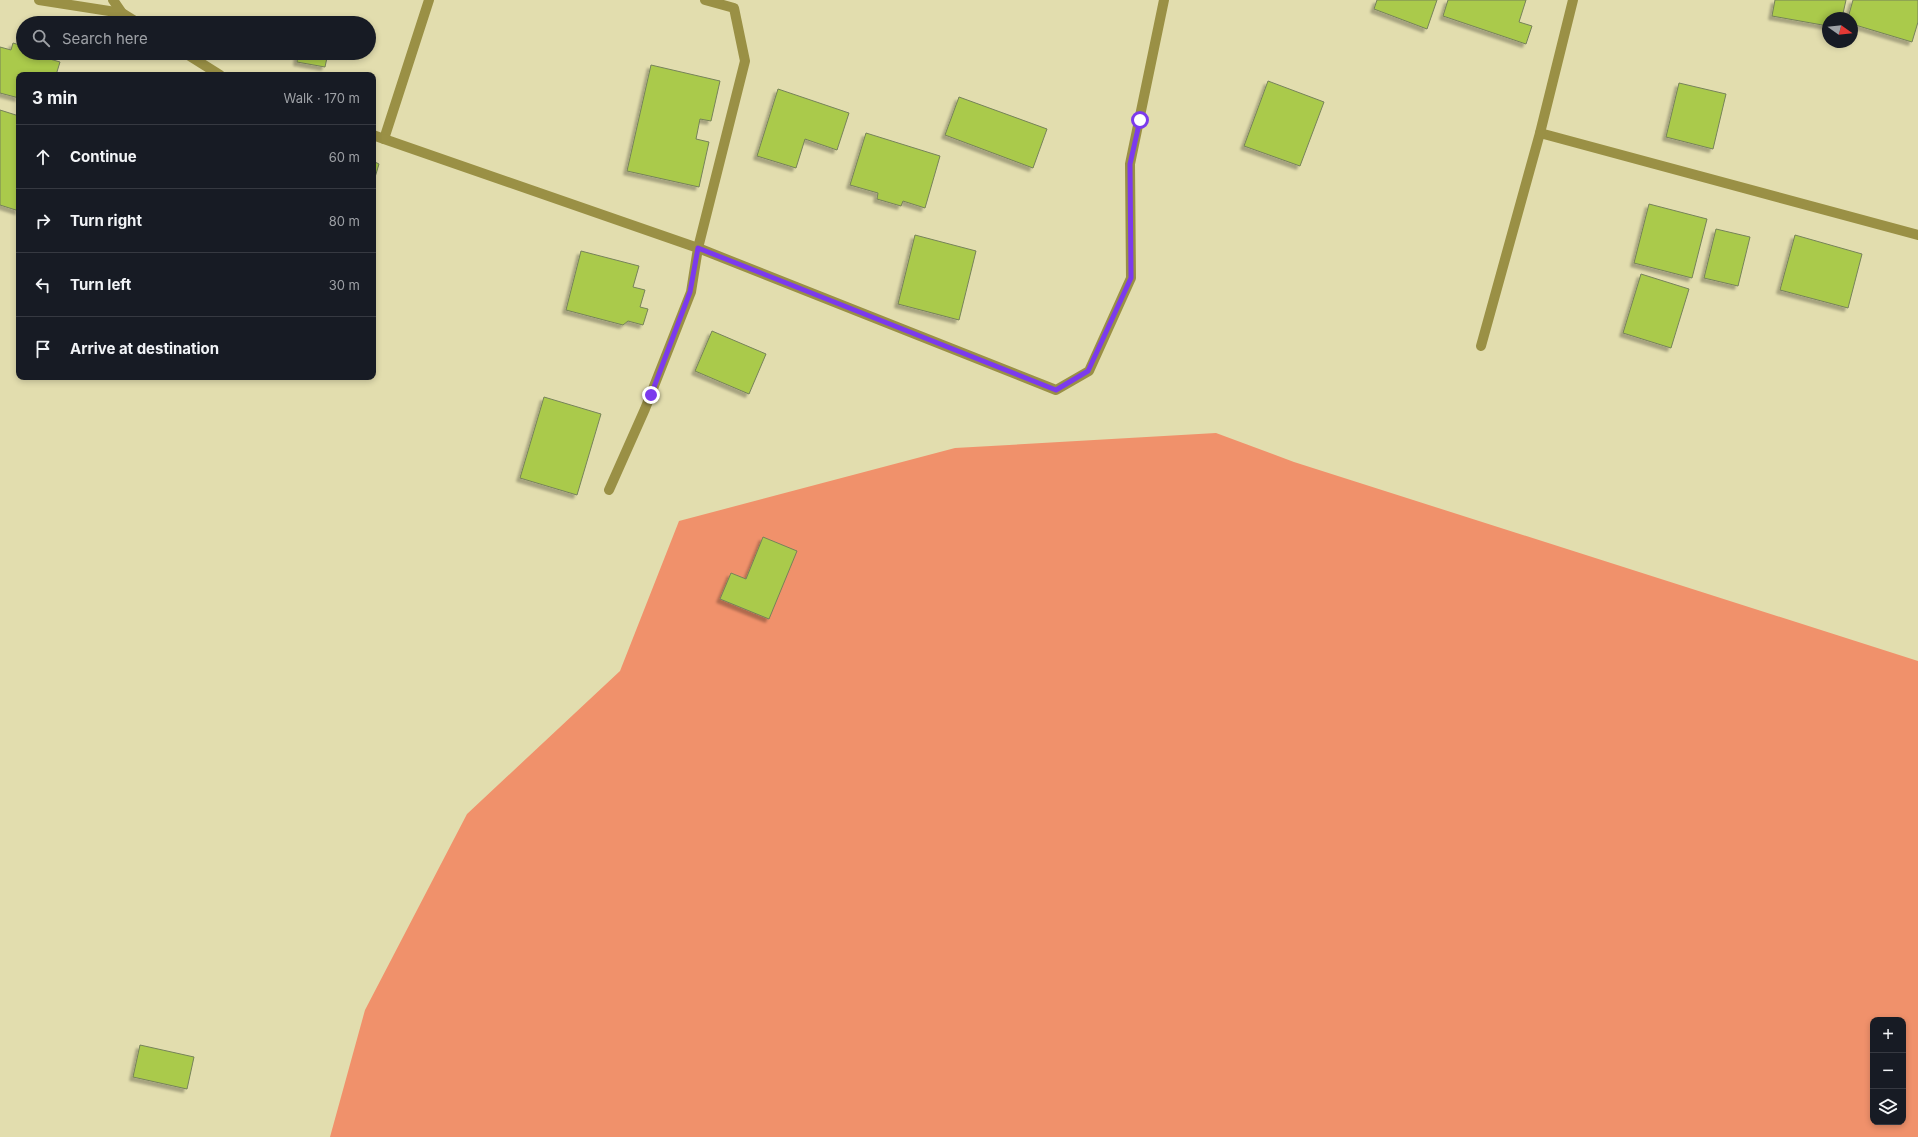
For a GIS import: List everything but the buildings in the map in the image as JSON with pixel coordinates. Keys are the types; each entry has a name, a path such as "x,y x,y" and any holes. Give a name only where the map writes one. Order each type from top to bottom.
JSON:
{"street":[{"path":"39,0 122,13 127,16"},
{"path":"113,0 122,13"},
{"path":"384,139 429,0"},
{"path":"609,490 645,410 690,292 698,248 745,61 734,8 705,0"},
{"path":"376,136 698,248 1056,390 1088,371 1131,278 1130,164 1164,0"},
{"path":"1481,346 1540,133 1573,0"},
{"path":"196,60 215,72"},
{"path":"1540,133 1918,235"}],"shaded area":[{"path":"1216,433 1294,462 1918,661 1918,1137 330,1137 365,1010 467,814 620,671 679,521 955,448"}],"route":[{"path":"651,395 690,292 698,248 1056,390 1088,371 1131,278 1130,164 1140,120"}]}
